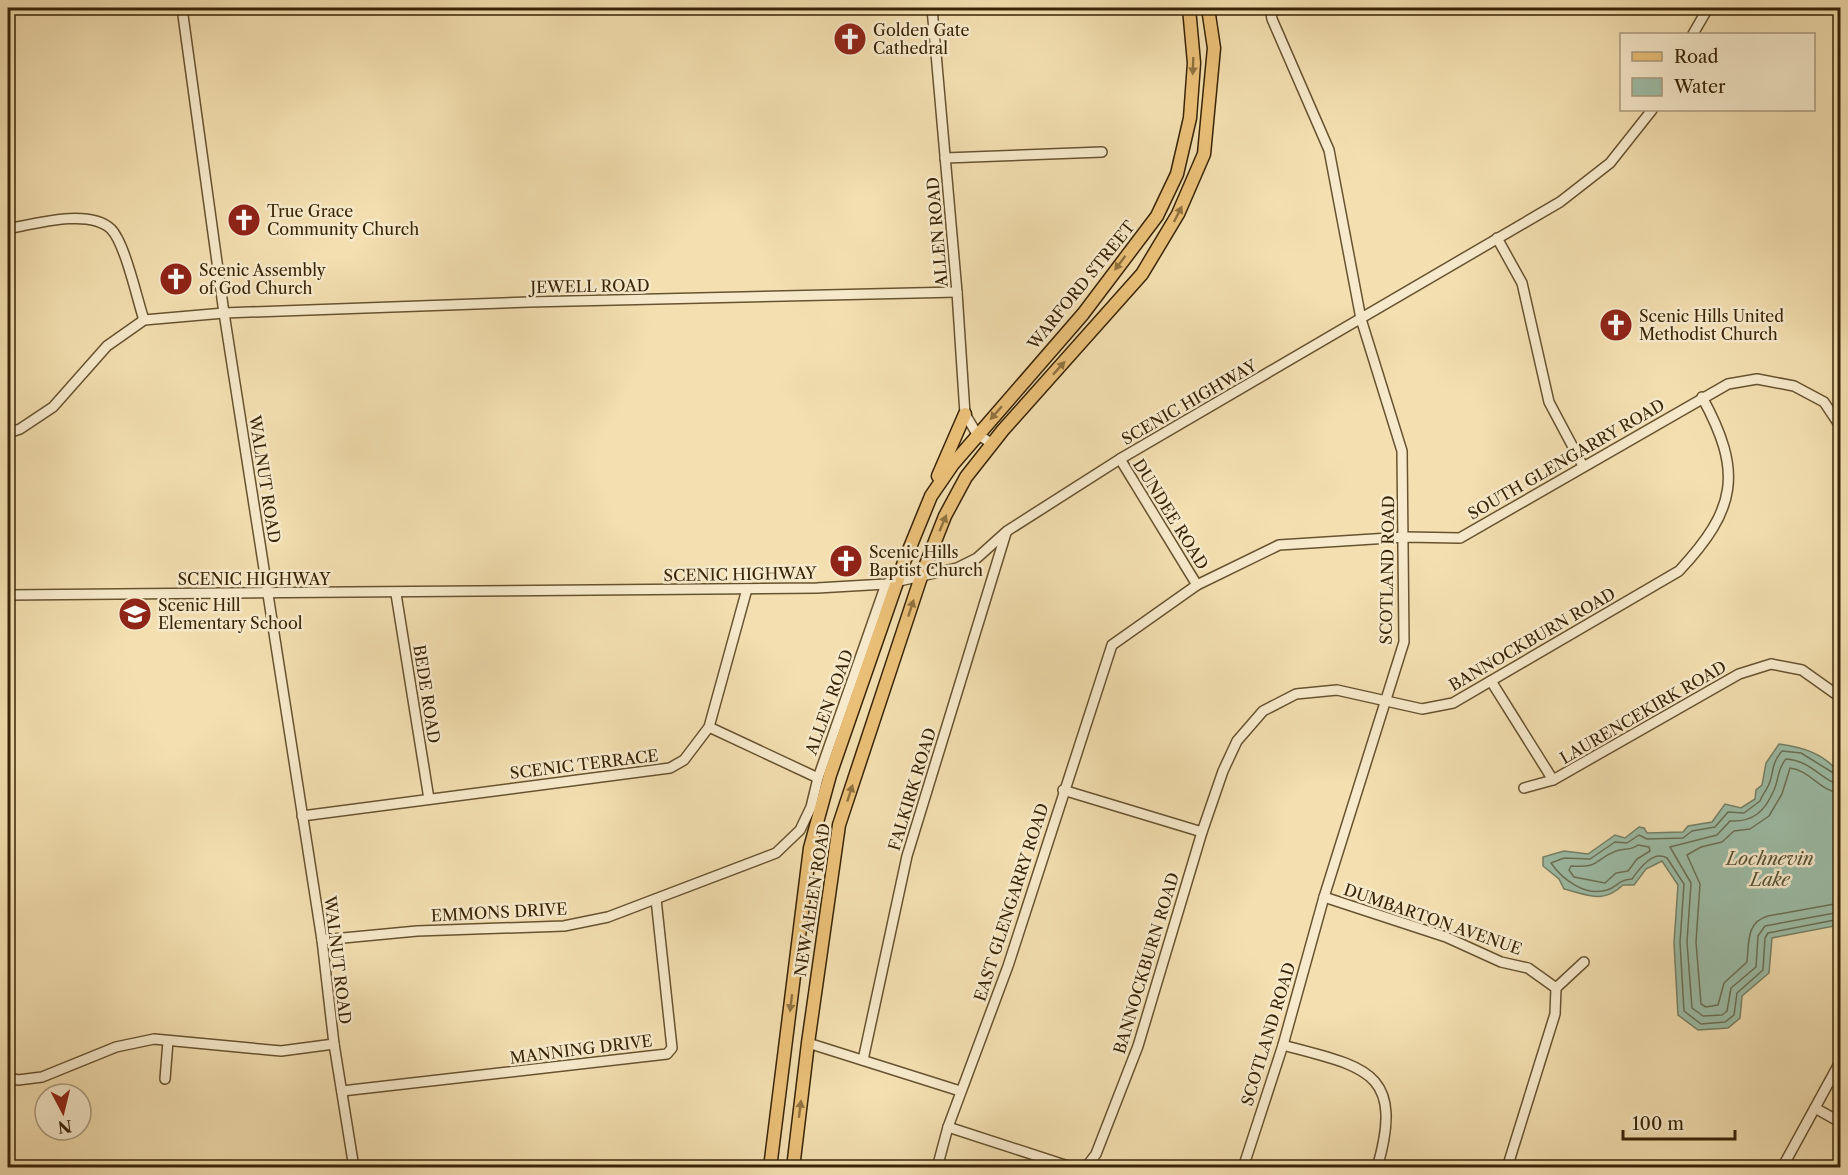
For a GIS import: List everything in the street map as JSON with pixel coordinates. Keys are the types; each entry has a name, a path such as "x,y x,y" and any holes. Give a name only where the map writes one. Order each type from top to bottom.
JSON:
{"main road":[{"name":"WARFORD STREET","path":"892,583 931,496 977,435 1083,314 1157,216 1177,174 1190,118 1194,63 1189,8"},
{"path":"921,577 945,516 966,477 991,443 1142,274 1178,214 1204,154 1214,48 1208,8"},
{"path":"931,496 965,414"},
{"name":"NEW ALLEN ROAD","path":"794,1167 808,1043 839,825 921,577"},
{"name":"NEW ALLEN ROAD","path":"770,1167 810,848 830,775 892,583"}],"street":[{"name":"WALNUT ROAD","path":"182,8 224,314 322,940 334,1044 354,1167"},
{"name":"ALLEN ROAD","path":"932,8 957,292 965,414 977,435"},
{"name":"SCOTLAND ROAD","path":"1243,1167 1283,1045 1324,897 1404,642 1405,537 1402,451 1361,320 1329,150 1272,19 1270,8"},
{"path":"1694,33 1708,8"},
{"name":"SCENIC HIGHWAY","path":"8,595 396,594 747,589 892,583 957,568 977,558 1007,531 1120,459 1560,202 1610,163 1651,111"},
{"path":"945,158 1102,152"},
{"path":"8,229 66,219 90,219 110,228 119,242 144,320 107,346 53,407 20,429 8,433"},
{"path":"1497,238 1522,283 1550,402 1583,466"},
{"name":"JEWELL ROAD","path":"144,320 224,314 529,302 957,292"},
{"name":"SOUTH GLENGARRY ROAD","path":"1112,645 1197,585 1279,544 1405,537 1460,538 1728,384 1756,379 1794,386 1824,402 1840,426"},
{"name":"BANNOCKBURN ROAD","path":"948,1127 1068,1166 1087,1167 1096,1154 1138,1046 1202,832 1223,771 1237,741 1263,711 1296,694 1337,690 1422,708 1453,703 1679,571 1702,546 1724,511 1729,473 1720,431 1702,397"},
{"path":"977,435 991,443"},
{"name":"DUNDEE ROAD","path":"1120,459 1197,585"},
{"name":"FALKIRK ROAD","path":"863,1060 907,856 1007,531"},
{"name":"ALLEN ROAD","path":"800,830 811,807 818,778 892,583"},
{"name":"SCENIC TERRACE","path":"302,816 670,768 684,760 709,727 747,589"},
{"name":"BEDE ROAD","path":"396,594 429,798"},
{"name":"EAST GLENGARRY ROAD","path":"937,1167 960,1091 1008,966 1063,790 1112,645"},
{"name":"LAURENCEKIRK ROAD","path":"1524,788 1553,780 1739,674 1771,664 1802,670 1840,697"},
{"path":"1491,681 1553,780"},
{"path":"709,727 818,778"},
{"path":"1063,790 1202,832"},
{"name":"EMMONS DRIVE","path":"322,940 417,931 564,926 608,917 776,853 800,830"},
{"name":"DUMBARTON AVENUE","path":"1324,897 1446,937 1501,962 1528,968 1556,988"},
{"name":"MANNING DRIVE","path":"342,1092 667,1054 672,1048 656,899"},
{"path":"1507,1167 1555,1014 1556,988 1584,962"},
{"path":"8,1077 18,1080 42,1077 116,1047 154,1039 281,1051 334,1044"},
{"path":"165,1078 168,1041"},
{"path":"808,1043 960,1091"},
{"path":"1283,1045 1349,1063 1375,1080 1382,1095 1387,1129 1377,1167"},
{"path":"1782,1167 1840,1062"},
{"path":"1815,1108 1840,1122"}],"water":[{"name":"Lochnevin Lake","path":"1779,744 1813,753 1828,761 1840,774 1840,925 1772,938 1769,973 1742,996 1740,1018 1728,1028 1698,1030 1678,1015 1674,943 1678,885 1662,861 1646,869 1634,885 1623,885 1609,894 1595,896 1564,889 1559,879 1543,866 1543,857 1564,851 1588,854 1615,835 1625,838 1639,827 1644,828 1647,833 1683,832 1688,826 1712,822 1725,804 1741,808 1755,799 1756,790 1762,785 1766,763"}],"place":[{"name":"Golden Gate Cathedral","path":"850,39"},
{"name":"True Grace Community Church","path":"244,220"},
{"name":"Scenic Assembly of God Church","path":"176,279"},
{"name":"Scenic Hills United Methodist Church","path":"1616,325"},
{"name":"Scenic Hills Baptist Church","path":"846,561"},
{"name":"Scenic Hill Elementary School","path":"135,614"}]}
